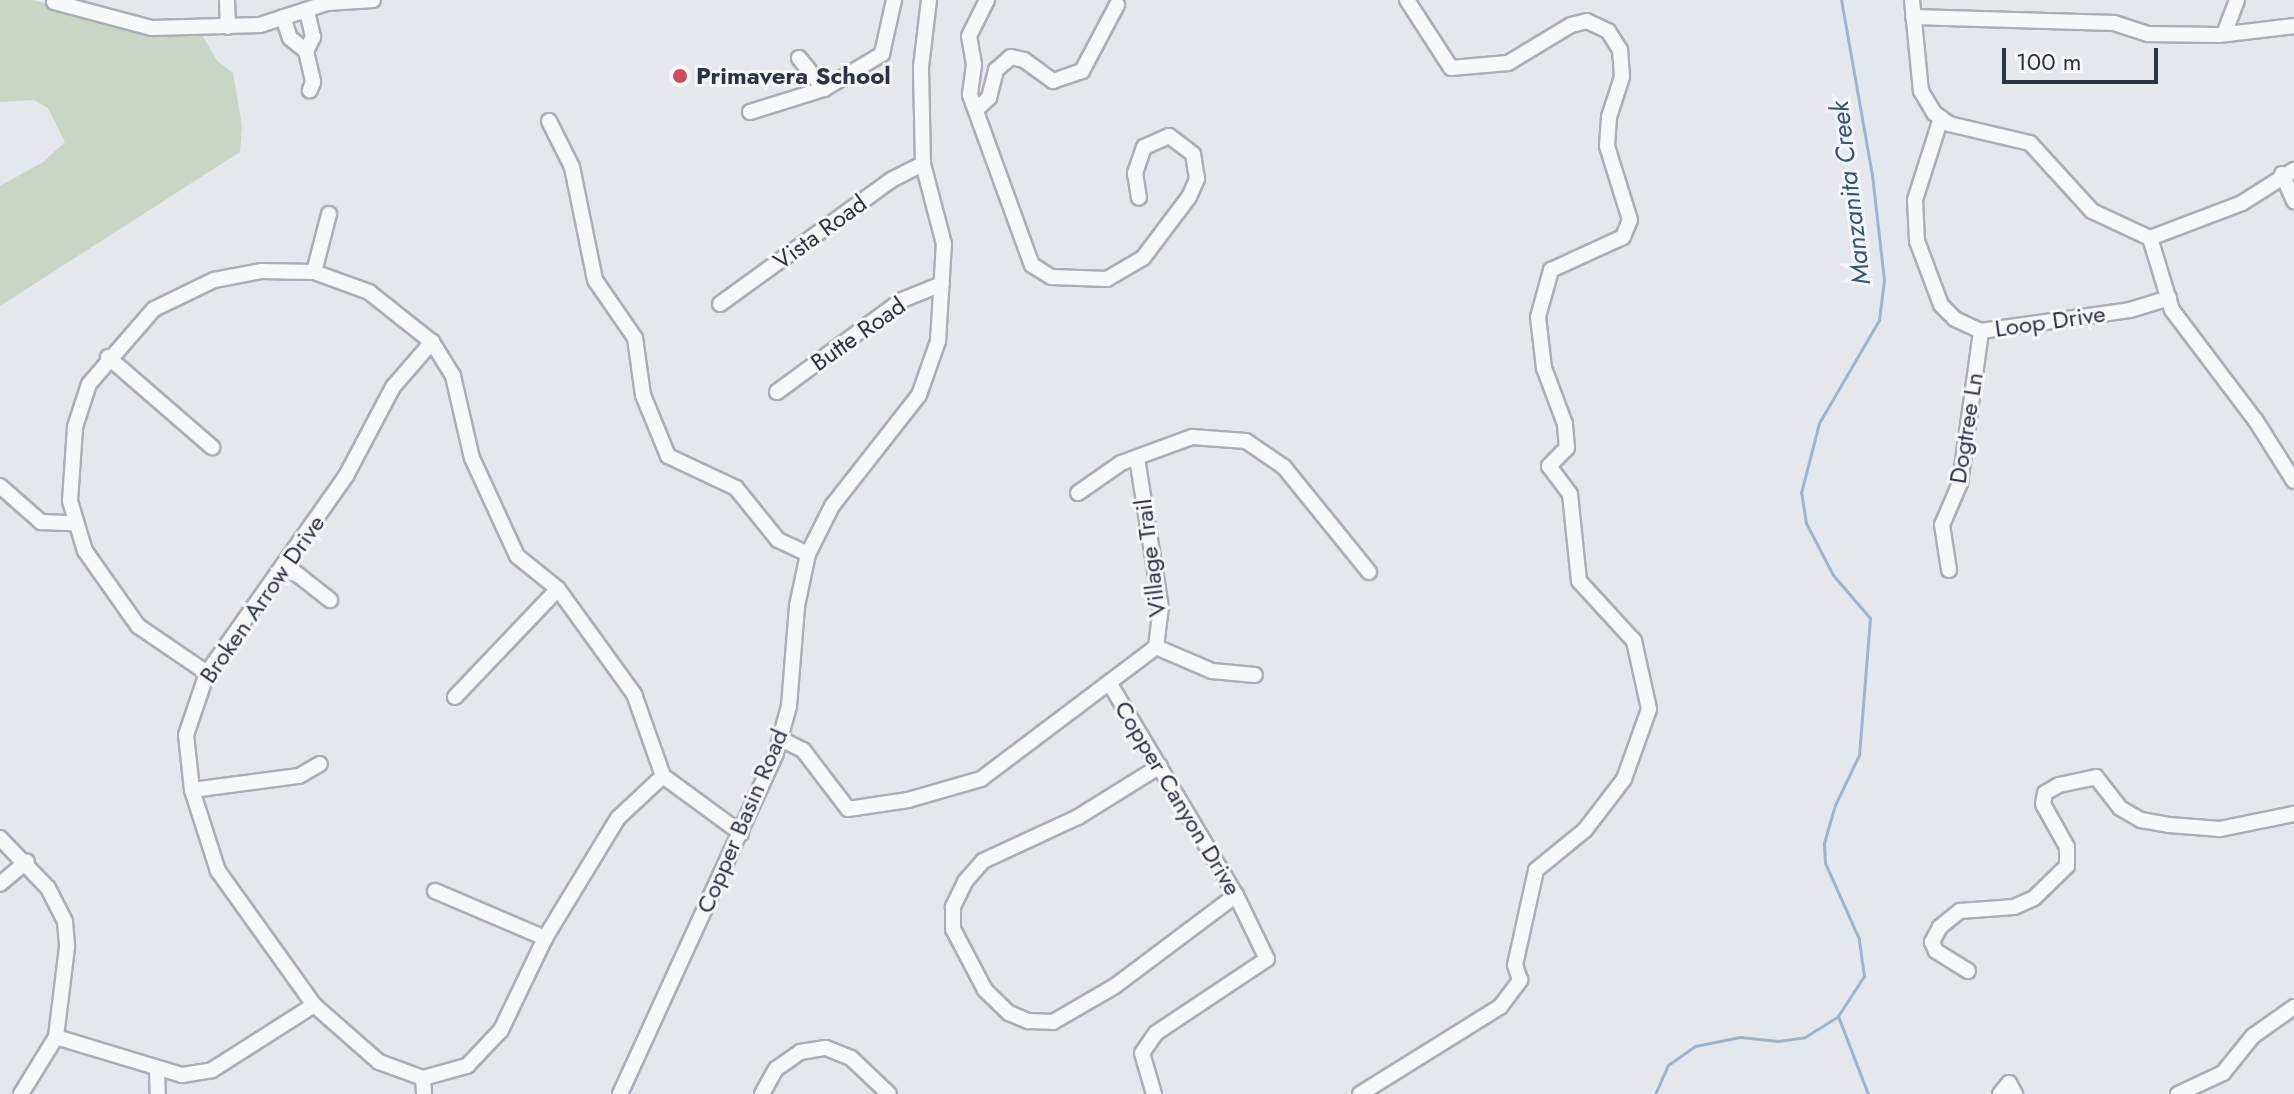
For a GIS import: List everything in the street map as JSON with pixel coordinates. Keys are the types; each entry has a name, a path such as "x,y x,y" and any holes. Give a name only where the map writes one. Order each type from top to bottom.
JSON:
{"street":[{"path":"54,2 152,28 228,27 373,0"},
{"path":"750,112 824,89 882,54 894,0"},
{"name":"Copper Basin Road","path":"620,1094 781,739 808,554 832,506 919,395 938,341 944,244 923,164 921,67 929,0"},
{"path":"987,0 969,36 974,65 970,95 1032,265 1051,277 1107,279 1143,258 1189,197 1197,179 1193,154 1169,136 1144,147 1135,173 1139,198"},
{"path":"1360,1094 1507,998 1520,980 1515,965 1536,870 1585,830 1624,779 1649,709 1634,641 1579,581 1570,494 1549,466 1567,448 1565,424 1544,368 1538,317 1551,270 1623,237 1630,220 1607,146 1609,117 1622,77 1620,50 1608,31 1587,21 1571,25 1508,63 1451,68 1407,0"},
{"path":"1912,0 1921,91 1941,118 2030,143 2092,211 2150,238 2242,203 2288,172 2294,201"},
{"path":"2224,34 2237,0"},
{"path":"227,1 228,27"},
{"path":"976,110 989,98 996,70 1011,57 1024,60 1053,81 1082,71 1117,5"},
{"path":"306,51 313,37 307,10"},
{"path":"283,17 290,38 306,51 313,82 310,90"},
{"path":"1913,17 2114,23 2148,34 2224,34 2294,26"},
{"path":"799,58 824,89"},
{"name":"Loop Drive","path":"1941,118 1915,200 1917,241 1941,305 1981,331 2130,310 2169,298"},
{"path":"549,121 572,167 595,280 635,338 643,395 668,456 736,488 778,540 808,554"},
{"name":"Vista Road","path":"720,304 891,180 923,164"},
{"path":"314,272 329,214"},
{"path":"2150,238 2172,310 2256,421 2294,481"},
{"path":"207,673 138,626 85,551 74,523 70,501 75,427 89,384 108,357 154,309 214,280 262,271 314,272 369,292 432,342 453,376 472,458 500,526 517,556 558,589 634,694 663,776 741,833"},
{"name":"Butte Road","path":"777,392 902,300 942,284"},
{"name":"Dogtree Ln","path":"1949,570 1942,525 1960,483 1981,331"},
{"name":"Broken Arrow Drive","path":"423,1078 379,1062 314,1005 218,871 192,790 188,718 207,673 287,566 346,476 393,387 432,342"},
{"path":"108,357 212,447"},
{"path":"1078,493 1137,458 1192,437 1246,441 1284,467 1369,572"},
{"name":"Village Trail","path":"1110,684 1156,647 1161,608 1137,458"},
{"path":"0,486 41,522 74,523"},
{"path":"287,566 330,600"},
{"path":"455,697 558,589"},
{"path":"1156,647 1212,671 1255,675"},
{"name":"Copper Canyon Drive","path":"781,739 803,750 848,809 908,800 981,779 1110,684 1236,895 1267,959 1156,1033 1142,1053 1154,1094"},
{"path":"192,790 299,776 320,764"},
{"path":"1160,766 1078,817 983,861 953,907 953,929 985,990 1009,1013 1028,1021 1053,1022 1115,986 1236,895"},
{"path":"424,1094 423,1078 467,1066 501,1030 545,938 618,818 663,776"},
{"path":"1968,971 1936,951 1932,942 1940,927 1960,911 2014,907 2034,898 2067,866 2067,847 2043,804 2045,793 2059,785 2096,777 2120,808 2141,820 2169,825 2220,829 2294,814"},
{"path":"0,838 27,861 65,922 67,947 56,1037 21,1094"},
{"path":"0,884 27,861"},
{"path":"435,891 545,938"},
{"path":"56,1037 157,1071 182,1075 212,1070 314,1005"},
{"path":"2178,1094 2223,1073 2253,1036 2294,1007"},
{"path":"762,1094 788,1061 800,1052 826,1048 851,1058 889,1094"},
{"path":"157,1071 158,1094"},
{"path":"2000,1094 2009,1083 2015,1094"}],"green space":[{"path":"0,0 33,0 139,29 200,31 217,61 233,73 242,126 240,152 0,306 0,186 43,162 65,142 48,108 34,100 0,102"}],"waterway":[{"name":"Manzanita Creek","path":"1655,1094 1668,1065 1695,1046 1740,1037 1778,1041 1805,1037 1838,1016 1864,976 1859,939 1825,863 1824,843 1835,805 1859,755 1870,618 1833,575 1806,523 1801,493 1819,423 1879,320 1884,280 1872,175 1841,0"},
{"path":"1838,1016 1868,1094"}],"place":[{"name":"Primavera School","path":"680,76"}]}
